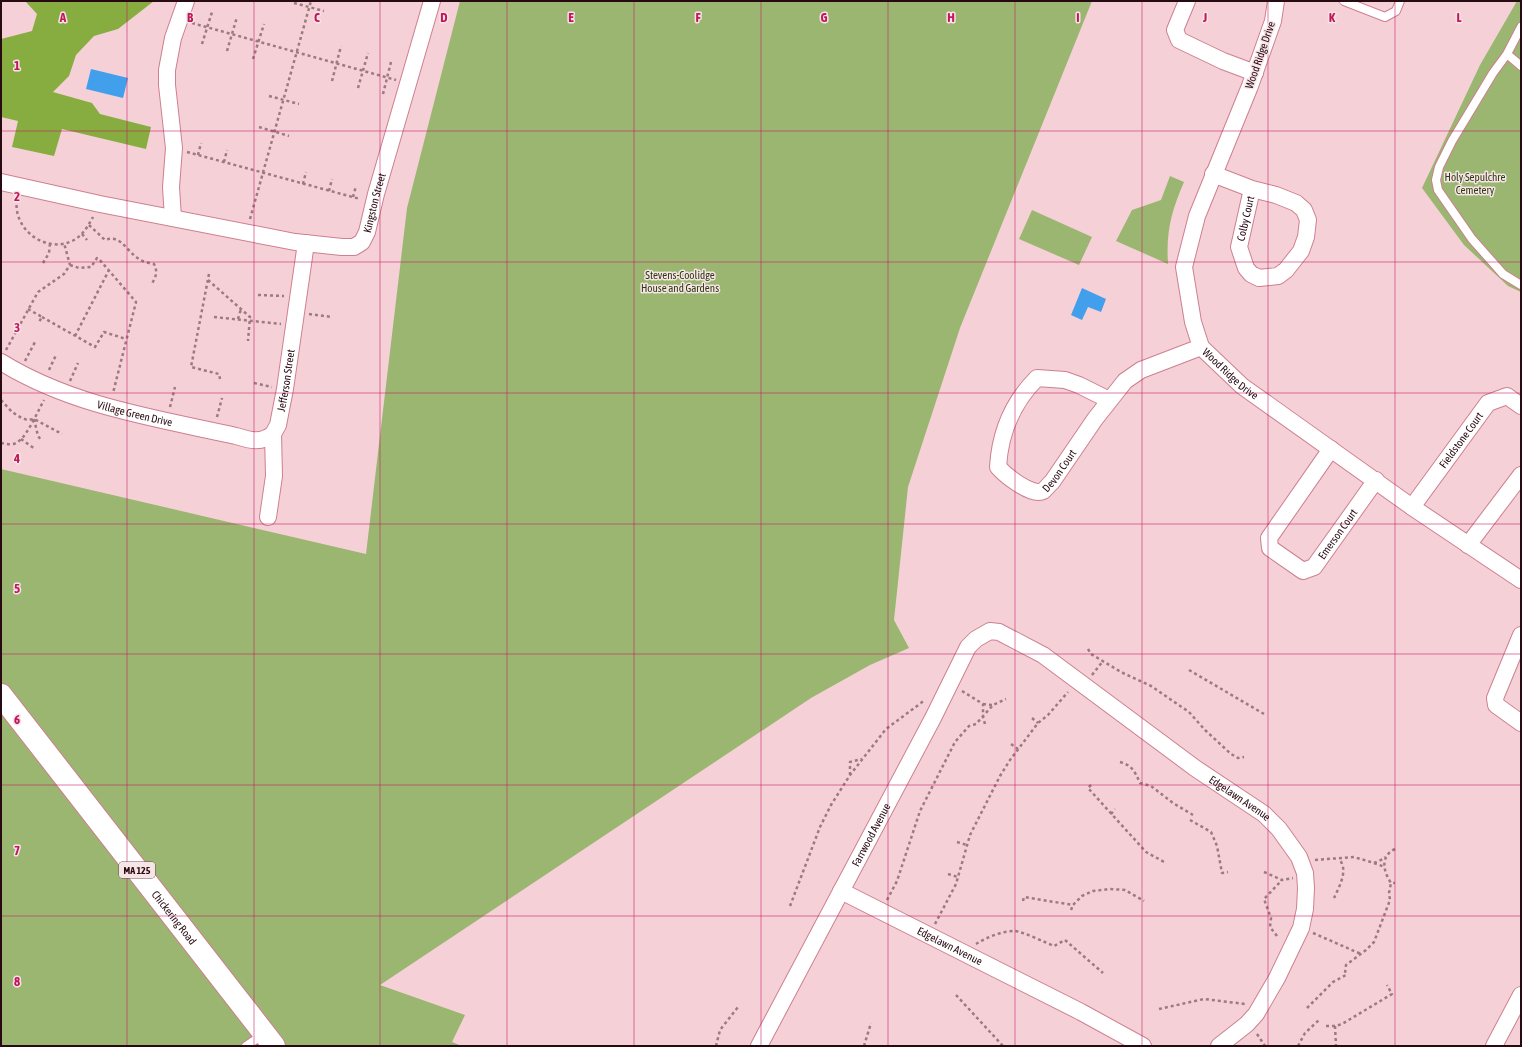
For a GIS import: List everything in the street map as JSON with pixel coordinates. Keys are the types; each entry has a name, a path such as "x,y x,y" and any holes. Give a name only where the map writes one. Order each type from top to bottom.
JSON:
{"main road":[{"name":"Chickering Road","path":"1,695 269,1040"}],"street":[{"path":"173,218 171,187 174,148 167,85 167,70 173,38 186,1"},
{"name":"Kingston Street","path":"1,182 100,204 247,233 306,243 354,247 362,242 364,237 432,1"},
{"path":"1187,1 1175,30 1179,40 1223,61 1255,73"},
{"name":"Wood Ridge Drive","path":"1276,1 1273,20 1255,73 1196,216 1184,267 1193,322 1201,347 1242,386 1412,507 1521,580"},
{"name":"Colby Court","path":"1213,174 1252,189 1276,195 1296,203 1304,210 1308,220 1306,237 1301,251 1286,270 1278,276 1259,278 1251,274 1246,268 1239,248 1252,189"},
{"name":"Jefferson Street","path":"268,517 274,476 273,434 278,425 297,311 306,243"},
{"name":"Devon Court","path":"1109,400 1079,385 1065,380 1037,378 1028,387 1015,405 1001,441 998,466 1004,474 1030,490 1037,492 1044,491 1052,482 1109,400 1125,381 1141,370 1201,347"},
{"name":"Village Green Drive","path":"2,359 20,372 51,387 110,408 166,422 236,436 251,441 263,440 273,434"},
{"name":"Fieldstone Court","path":"1412,507 1488,403 1507,396 1521,406"},
{"name":"Emerson Court","path":"1331,449 1269,538 1270,548 1303,571 1314,567 1376,480"},
{"path":"1468,545 1521,475"},
{"name":"Edgelawn Avenue","path":"990,631 999,632 1044,655 1195,768 1264,814 1279,829 1299,857 1303,870"},
{"name":"Farrwood Avenue","path":"760,1046 933,718 968,647 976,639 990,631"},
{"path":"1521,635 1495,698 1496,705 1521,723"},
{"path":"1220,1046 1247,1024 1259,1008 1277,978 1301,928 1305,909 1306,888 1303,870"},
{"name":"Edgelawn Avenue","path":"841,891 1081,1012 1143,1046"},
{"path":"1494,1046 1521,995"}],"lane":[{"path":"1344,1 1385,17 1396,11 1400,1"},
{"path":"1521,27 1507,54 1452,141 1439,167 1436,180 1438,190 1472,239 1503,274 1521,285"},
{"path":"1507,54 1521,66"},
{"path":"246,1046 269,1040"}],"path":[{"path":"247,233 311,1"},
{"path":"294,3 324,11"},
{"path":"202,44 212,12"},
{"path":"227,51 237,17"},
{"path":"180,20 408,83"},
{"path":"253,59 264,24"},
{"path":"332,81 341,46"},
{"path":"358,88 368,53"},
{"path":"382,94 391,62"},
{"path":"269,96 299,104"},
{"path":"259,128 289,136"},
{"path":"198,155 201,143"},
{"path":"174,148 374,203"},
{"path":"224,162 227,150"},
{"path":"303,184 306,172"},
{"path":"329,191 332,179"},
{"path":"20,186 16,206 18,217 24,227 34,238 50,243 64,243 74,240 82,234 86,230 100,204"},
{"path":"353,197 356,186"},
{"path":"89,225 105,240 112,238 118,239 140,260 154,264 156,269 155,278 151,285"},
{"path":"82,234 87,240"},
{"path":"43,263 49,253 50,243"},
{"path":"2,359 38,292 64,274 70,265 64,243"},
{"path":"70,265 79,268 91,267 97,258 99,259 136,302 110,408"},
{"path":"75,336 109,270"},
{"path":"209,274 191,367 219,374 220,379"},
{"path":"208,279 250,317 248,340"},
{"path":"258,295 297,311 332,317"},
{"path":"28,309 95,347 104,332 126,340"},
{"path":"238,319 241,309"},
{"path":"214,317 250,320 297,311"},
{"path":"39,322 42,317"},
{"path":"20,372 36,340"},
{"path":"1,443 10,445 19,442 34,419 51,387"},
{"path":"166,422 175,387"},
{"path":"213,431 222,398"},
{"path":"1,400 12,412 20,417 27,420 34,419 62,434"},
{"path":"34,419 38,436 41,440"},
{"path":"21,439 35,449"},
{"path":"1088,649 1091,654 1121,672 1151,686 1189,712 1205,730 1231,754 1238,758 1244,757"},
{"path":"1189,670 1264,714"},
{"path":"929,935 956,884 970,835 1003,770 1038,723 1048,716 1063,699 1076,680"},
{"path":"950,683 983,704 993,704 1006,699"},
{"path":"790,906 820,827 831,805 850,775 886,729 925,700"},
{"path":"882,911 897,881 920,811 955,742 969,726 984,724 983,704"},
{"path":"976,724 993,704"},
{"path":"1032,718 1038,723"},
{"path":"1011,744 1018,749"},
{"path":"850,775 850,762 862,759"},
{"path":"1120,762 1128,764 1136,773 1140,783 1151,786 1173,803 1193,815"},
{"path":"1091,785 1088,788 1146,852 1166,862"},
{"path":"1111,814 1115,809"},
{"path":"1190,820 1211,832 1217,846 1222,873 1228,872"},
{"path":"957,842 967,845"},
{"path":"1374,863 1383,859 1389,852 1395,849"},
{"path":"1307,1008 1333,982 1346,975 1346,965 1374,942 1390,900 1389,893 1391,883 1385,867 1385,856"},
{"path":"1277,936 1270,927 1271,918 1264,899 1282,880 1303,870 1339,858 1354,857 1385,867"},
{"path":"1334,898 1342,878 1343,866 1339,858"},
{"path":"1343,866 1349,858"},
{"path":"1264,872 1282,880"},
{"path":"948,874 958,877"},
{"path":"1071,910 1073,905 1082,896 1093,892 1110,889 1125,890 1144,901"},
{"path":"1023,901 1024,897 1073,905"},
{"path":"1301,928 1361,954"},
{"path":"968,955 974,945 986,938 1004,932 1016,931 1054,946 1065,940 1103,973"},
{"path":"1326,1026 1342,1024 1392,994 1387,985"},
{"path":"956,995 1003,1046"},
{"path":"1159,1010 1204,999 1259,1008"},
{"path":"716,1046 720,1030 738,1007"},
{"path":"1298,1046 1305,1033 1320,1020"},
{"path":"864,1046 872,1023"},
{"path":"1335,1026 1336,1046"}],"green space":[{"path":"25,1 154,1 118,29 94,36 76,55 69,76 53,92 92,103 100,114 151,127 146,149 62,129 54,156 12,147 18,121 1,117 1,39 32,31 37,14"},
{"name":"Stevens-Coolidge House and Gardens","path":"460,1 1092,1 960,328 908,487 894,620 909,648 870,665 811,698 380,985 465,1015 452,1042 462,1046 1,1046 1,469 366,554 407,208"},
{"name":"Holy Sepulchre Cemetery","path":"1517,1 1521,1 1521,292 1508,286 1464,245 1422,188 1480,65"},
{"path":"1170,176 1184,182 1170,222 1168,264 1116,241 1132,210 1161,200"},
{"path":"1032,210 1092,237 1079,265 1019,239"}],"water":[{"path":"91,69 128,78 123,98 86,89"},
{"path":"1082,288 1106,299 1101,312 1088,307 1082,320 1071,315"}]}
